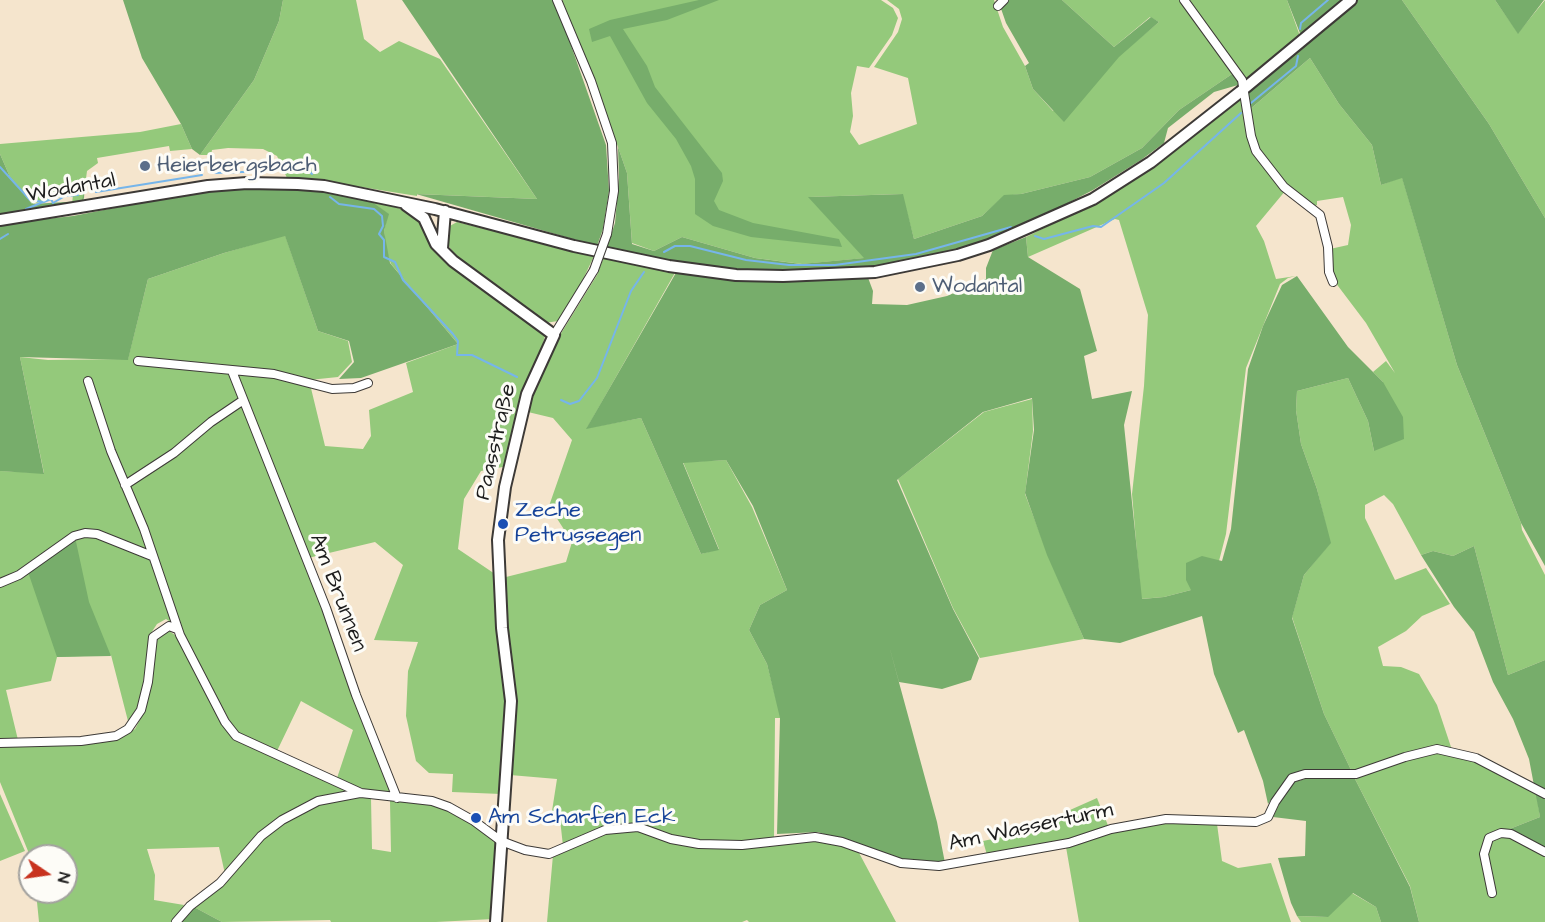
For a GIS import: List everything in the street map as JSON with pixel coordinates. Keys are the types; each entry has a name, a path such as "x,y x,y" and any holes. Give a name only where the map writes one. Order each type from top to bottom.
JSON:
{"main road":[{"name":"Wodantal","path":"0,220 88,208 180,190 247,183 324,186 440,210 574,246 669,266 736,275 783,276 875,272 958,255 989,245 1093,199 1151,162 1243,90 1351,0"},
{"name":"Wodantal","path":"398,201 424,218 436,244 453,261 554,334"},
{"path":"431,230 440,210"},
{"path":"440,210 442,248"},
{"name":"Paasstraße","path":"496,922 511,700 502,628 498,540 501,507 527,394 554,334"}],"street":[{"name":"Paasstraße","path":"554,334 594,270 607,234 614,191 612,143 591,81 557,0"},
{"path":"1184,0 1242,80 1257,151 1284,187 1320,215 1328,248 1329,272 1333,282"},
{"path":"138,362 274,374 332,389 354,388 368,382"},
{"name":"Am Brunnen","path":"232,371 326,608 356,695 397,798"},
{"path":"88,381 177,629 225,722 236,736 361,793 432,801 449,807 474,821 501,841"},
{"path":"125,485 174,453 211,422 242,401"},
{"path":"0,583 20,574 74,536 85,533 105,537 152,556"},
{"path":"0,743 81,741 116,736 128,729 141,710 148,682 153,637 169,626 177,629"},
{"name":"Am Wasserturm","path":"501,841 525,850 549,854 604,830 619,827 638,827 671,839 699,844 742,845 815,837 842,843 901,863 939,866 1069,843 1111,829 1166,819 1256,822 1268,818 1275,802 1292,778 1305,774 1356,774 1437,749 1476,758 1545,794"},
{"path":"176,922 190,906 220,883 261,836 282,820 318,801 361,793"},
{"path":"1492,893 1484,854 1489,838 1501,833 1511,834 1545,852"}],"green space":[{"path":"123,0 283,0 279,21 254,80 200,155 192,149 181,124 142,58"},
{"path":"283,0 356,0 364,39 380,52 399,41 440,59 537,199 417,194 417,196 324,181 287,178 277,156 263,149 228,148 212,150 211,155 200,155 254,80 279,21"},
{"path":"402,0 555,0 606,145 609,191 603,229 597,246 416,194 537,199"},
{"path":"562,0 881,0 893,8 898,18 892,35 869,68 857,66 851,93 853,116 850,132 859,145 917,124 908,78 874,67 898,32 902,19 899,9 887,0 994,0 1003,27 1025,66 1033,89 1053,111 1159,22 1150,17 1114,47 1062,0 1183,0 1235,72 1179,110 1142,148 1090,177 1004,196 982,216 914,239 902,194 809,197 865,258 802,264 755,258 682,237 654,251 632,243 627,173 600,95"},
{"path":"699,0 719,0 667,20 623,29 647,66 655,87 722,173 723,181 714,201 719,210 753,223 839,239 842,247 751,237 713,226 695,214 695,179 691,166 676,139 647,103 610,36 592,42 589,29 610,20"},
{"path":"998,0 1062,0 1114,47 1151,17 1159,22 1119,57 1064,122 1033,89 1025,66 1029,63 1006,23"},
{"path":"1186,0 1287,0 1300,36 1245,83"},
{"path":"1287,0 1402,0 1489,124 1545,218 1545,566 1521,523 1457,365 1402,178 1381,185 1372,145 1339,104 1310,58 1249,110 1246,94 1305,46"},
{"path":"1402,0 1495,0 1518,33 1545,0 1545,218 1489,124"},
{"path":"1495,0 1544,0 1518,34"},
{"path":"1310,58 1339,104 1372,145 1381,185 1402,177 1457,365 1522,530 1545,575 1545,660 1508,675 1474,546 1453,556 1433,551 1421,555 1393,504 1384,495 1365,505 1365,518 1395,580 1426,568 1450,604 1422,616 1406,631 1378,647 1383,666 1401,667 1419,674 1437,705 1452,750 1436,747 1352,772 1324,714 1292,617 1304,575 1330,543 1317,489 1301,444 1296,410 1297,391 1348,378 1368,421 1374,451 1383,382 1373,372 1386,361 1395,373 1366,323 1335,282 1330,271 1330,249 1348,245 1351,225 1343,197 1317,201 1317,205 1314,206 1280,181 1252,137 1249,110"},
{"path":"1235,72 1241,83 1214,92 1168,128 1164,143 1141,160 1093,190 1037,219 970,246 874,268 808,275 724,271 606,250 615,223 619,178 618,147 627,173 632,244 654,251 682,237 755,258 801,264 864,258 808,197 903,194 914,239 982,216 1004,195 1021,194 1090,177 1142,148 1179,110"},
{"path":"1241,99 1250,137 1286,190 1256,226 1264,241 1276,279 1296,276 1280,284 1246,368 1226,534 1219,561 1191,590 1164,597 1141,599 1132,494 1144,386 1148,315 1119,220 1115,219 1028,257 1026,237 1108,196 1152,167"},
{"path":"181,124 192,149 170,151 169,146 97,158 98,163 87,171 83,201 72,205 73,194 32,204 10,177 0,154 0,144 140,132"},
{"path":"0,154 10,177 32,204 82,201 85,184 84,198 81,204 0,216"},
{"path":"245,188 328,191 367,198 389,214 384,231 390,263 458,344 361,378 339,379 354,362 349,341 318,331 285,236 224,253 148,279 128,360 20,357 44,474 0,471 0,224 73,216 181,195"},
{"path":"367,198 404,210 422,222 430,241 445,261 545,336 508,466 481,471 464,499 458,549 495,574 508,703 501,794 452,792 453,774 429,773 416,761 406,716 408,671 418,642 374,640 403,565 375,542 308,558 393,795 360,788 337,778 353,730 301,701 277,751 235,731 181,629 166,619 157,624 151,633 142,689 137,708 128,721 111,655 57,657 51,681 6,690 18,740 0,740 0,471 44,473 20,357 48,360 128,359 148,279 285,235 318,331 348,341 352,362 338,377 309,380 325,446 363,449 371,436 369,410 413,392 406,363 458,344 391,264 386,250 384,231 388,214"},
{"path":"457,222 594,256 579,288 558,321 545,323 457,258 446,242 448,227"},
{"path":"1026,237 1028,257 1080,289 1097,351 1084,356 1092,399 1132,391 1124,425 1142,599 1164,597 1191,590 1186,580 1186,563 1202,556 1222,561 1231,529 1248,369 1263,326 1282,285 1297,276 1348,347 1383,382 1403,417 1404,439 1374,451 1368,421 1348,378 1297,391 1296,410 1301,444 1317,489 1331,543 1304,575 1292,618 1324,714 1352,772 1290,775 1268,804 1263,781 1244,730 1238,733 1214,674 1202,616 1120,643 1084,639 1047,555 1025,493 1034,430 1032,398 983,412 897,480 953,609 979,658 971,680 942,689 899,682 888,642 937,822 945,863 902,861 818,832 777,834 780,718 767,664 749,630 760,605 787,590 753,506 726,460 683,463 719,550 701,554 641,418 586,429 677,271 867,275 873,291 872,304 907,305 947,296 986,279 986,268 993,250"},
{"path":"605,254 676,271 587,428 641,418 701,554 719,549 683,462 726,460 752,507 787,590 760,605 749,630 767,664 781,718 775,718 774,839 743,843 700,843 672,837 640,825 620,824 601,829 563,846 560,819 552,811 557,779 510,775 502,578 566,562 572,542 549,506 572,440 553,418 528,412 533,389 560,335 597,275"},
{"path":"1032,399 1033,431 1025,494 1084,639 980,658 953,608 898,479 984,412"},
{"path":"75,537 89,602 111,656 57,657 28,572"},
{"path":"1474,546 1508,675 1545,660 1545,850 1507,830 1540,817 1529,759 1513,719 1493,682 1474,632 1454,607 1421,555 1433,551 1453,556"},
{"path":"169,631 175,635 225,727 350,790 349,793 282,817 225,874 219,847 147,849 155,875 154,900 184,905 174,922 39,922 37,904 78,904 78,844 25,844 0,782 0,746 99,742 121,737 135,729 145,710 154,643 162,632"},
{"path":"1437,752 1475,760 1536,790 1540,817 1507,830 1545,853 1545,922 1419,922 1410,886 1354,777"},
{"path":"1354,777 1410,887 1419,922 1381,922 1376,907 1353,893 1328,917 1297,916 1291,903 1278,858 1305,856 1306,821 1273,817 1286,790 1294,782 1305,779"},
{"path":"0,794 22,844 18,844 18,854 0,861"},
{"path":"355,795 371,798 372,849 391,852 390,801 419,802 439,806 466,820 494,840 496,844 493,919 436,922 331,922 330,920 222,922 194,907 262,838 282,822 319,802"},
{"path":"1097,798 1109,828 1070,840 987,855 983,841 1016,834"},
{"path":"1179,821 1217,824 1222,861 1238,868 1271,863 1291,922 1079,922 1066,847 1119,830"},
{"path":"638,829 699,846 815,838 840,844 858,851 896,922 749,922 747,920 742,922 547,922 553,855 604,832"},
{"path":"1352,893 1376,907 1381,922 1301,922 1297,916 1327,917"},
{"path":"194,907 222,922 179,922"}],"waterway":[{"name":"Heierbergsbach","path":"1300,29 1301,23 1328,0"},
{"name":"Heierbergsbach","path":"1251,103 1296,66 1298,56"},
{"name":"Heierbergsbach","path":"1035,236 1044,239 1093,226 1101,227 1164,183 1241,113"},
{"path":"0,167 30,200 44,202 51,199 53,203 65,196 78,195"},
{"name":"Heierbergsbach","path":"213,173 272,171"},
{"path":"288,171 312,174"},
{"path":"96,192 202,175"},
{"name":"Heierbergsbach","path":"330,197 339,204 374,209 382,216 383,226 379,234 384,240 384,257 395,262 403,280 453,334 458,341 457,355 472,355 517,377"},
{"path":"26,209 43,202"},
{"name":"Heierbergsbach","path":"664,252 675,246 690,246 746,260 789,265 835,265 916,254 1011,227"},
{"name":"Heierbergsbach","path":"0,239 8,234"},
{"name":"Heierbergsbach","path":"561,400 570,404 579,401 597,378 631,291 644,272"}],"place":[{"name":"Heierbergsbach","path":"145,166"},
{"name":"Wodantal","path":"920,287"},
{"name":"Zeche Petrussegen","path":"503,524"},
{"name":"Am Scharfen Eck","path":"476,818"}]}
